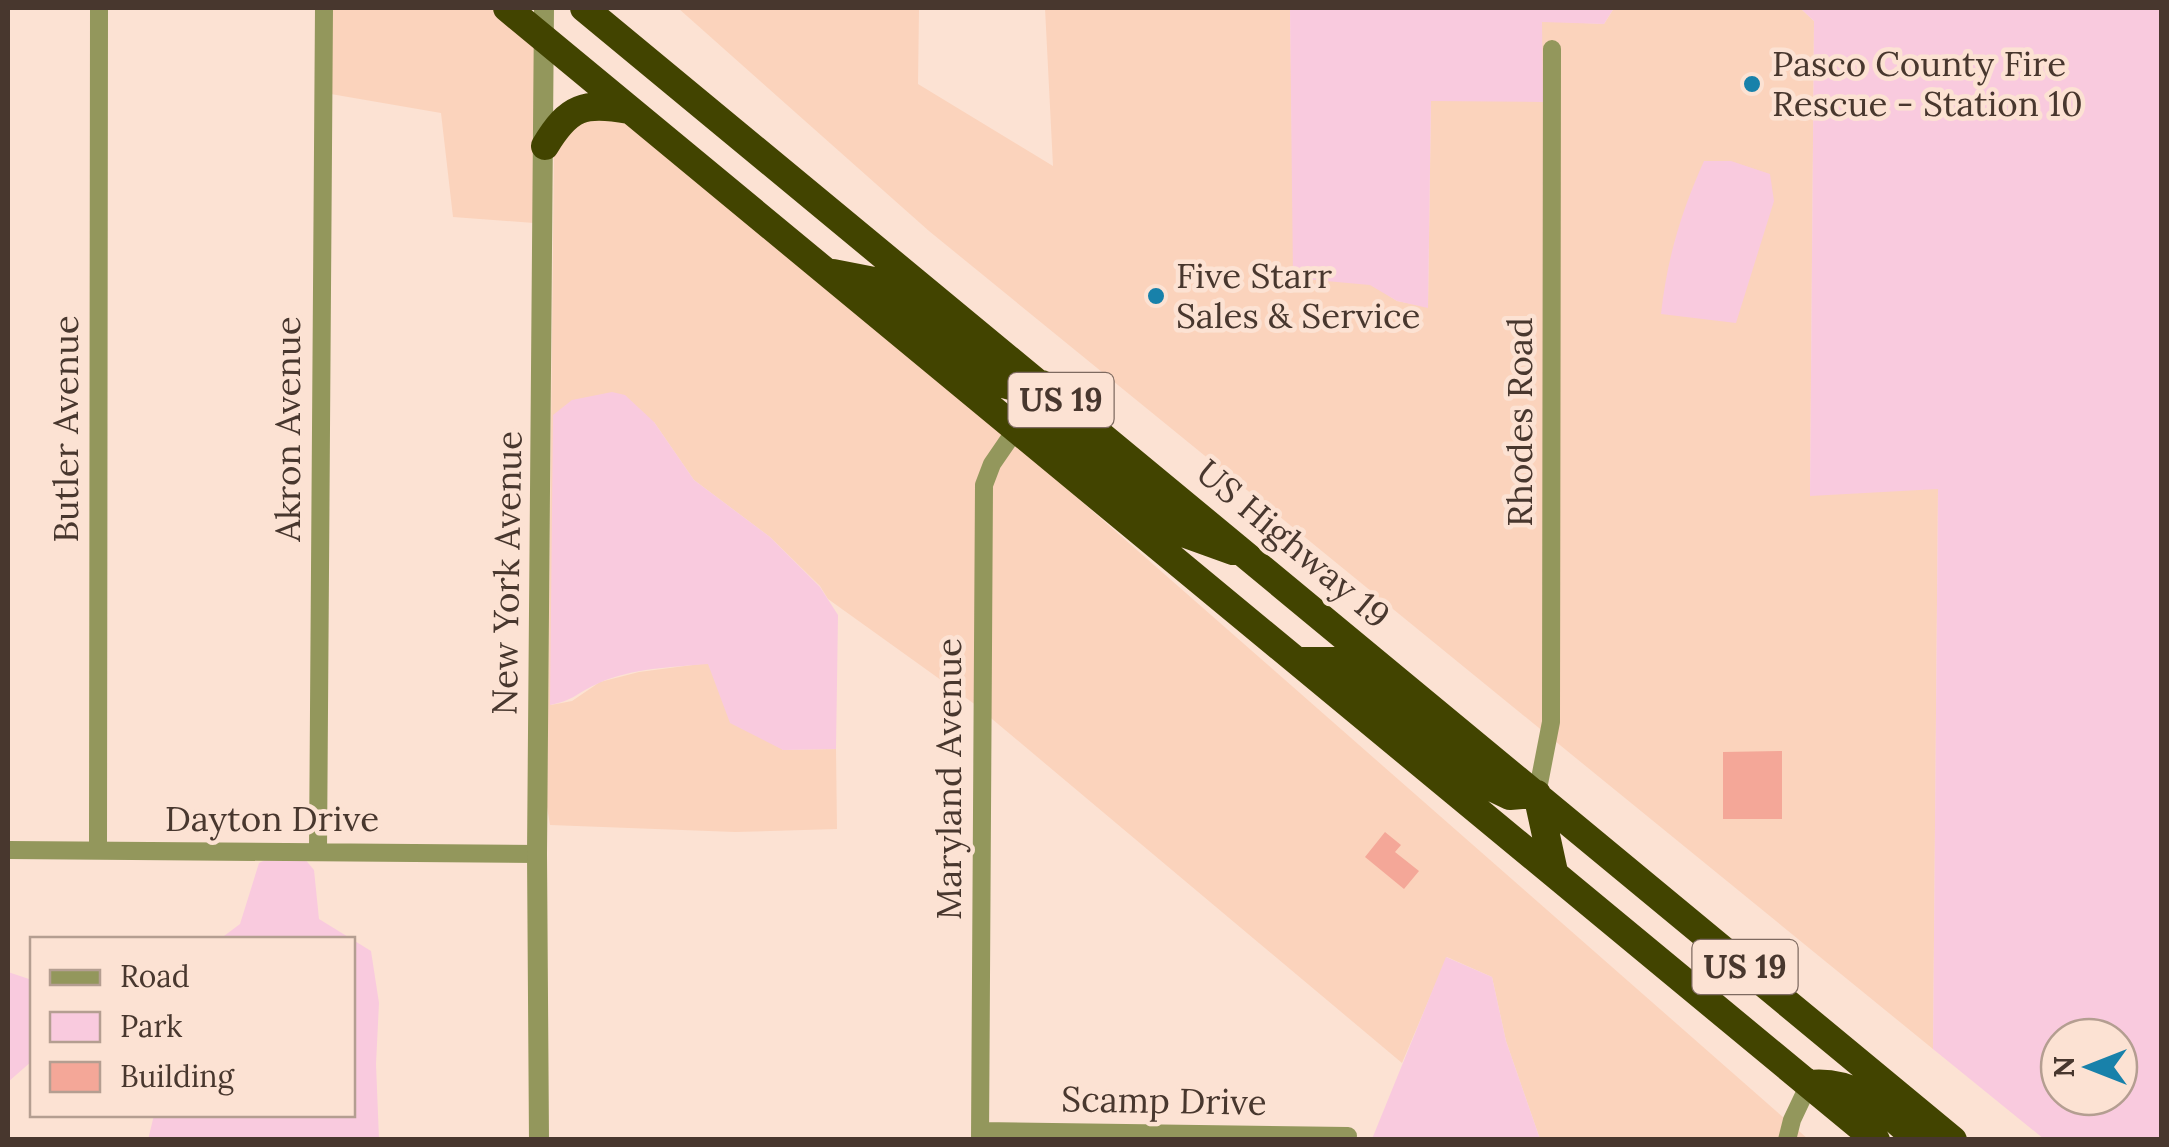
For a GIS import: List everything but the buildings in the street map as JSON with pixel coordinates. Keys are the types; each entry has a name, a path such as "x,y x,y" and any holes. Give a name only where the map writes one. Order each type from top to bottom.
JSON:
{"highway":[{"name":"US 19","path":"507,8 1876,1140"},
{"name":"US Highway 19","path":"584,8 1953,1140"},
{"path":"545,146 561,119 580,108 601,105 632,110"},
{"path":"827,272 874,281 999,383 1018,388 1042,384"},
{"path":"1016,429 1030,420 1051,425 1182,533 1253,559"},
{"path":"1298,660 1338,661 1487,785 1510,796 1537,794 1554,872"},
{"path":"1809,1084 1845,1085 1878,1106 1918,1140"}],"street":[{"name":"Butler Avenue","path":"98,850 100,8"},
{"name":"Akron Avenue","path":"318,851 324,8"},
{"name":"New York Avenue","path":"539,1140 537,854 544,8"},
{"name":"Rhodes Road","path":"1537,794 1551,722 1552,49"},
{"name":"Maryland Avenue","path":"980,1135 984,485 992,464 1016,429"},
{"name":"Dayton Drive","path":"8,850 537,854"},
{"path":"1787,1140 1809,1084"},
{"name":"Scamp Drive","path":"980,1135 1348,1136"}],"shaded area":[{"path":"329,8 492,8 536,44 534,223 453,217 441,113 325,93"},
{"path":"678,8 919,8 918,84 1053,166 1045,8 1290,8 1294,277 1371,284 1397,301 1428,307 1431,101 1542,21 1604,24 1614,8 1800,8 1814,21 1810,495 1938,488 1933,1049 929,231"},
{"path":"584,116 626,118 950,386 1808,1139 1540,1139 1506,1041 1492,977 1447,957 1402,1063 973,703 828,599 820,586 770,537 694,480 654,422 551,705 572,701 600,682 639,672 708,663 783,750 836,749 837,829 735,832 550,825 547,807 554,148"}],"green space":[{"path":"1290,8 1614,8 1604,24 1542,22 1543,102 1431,101 1428,308 1397,301 1370,285 1293,278"},
{"path":"1800,8 2161,8 2161,1139 2044,1139 1933,1049 1938,489 1810,496 1814,21"},
{"path":"1704,161 1731,161 1770,174 1774,201 1736,323 1661,314 1676,236"},
{"path":"612,392 625,395 654,422 694,480 770,537 820,587 838,615 836,749 783,750 730,723 708,664 625,674 550,705 553,415 572,400"},
{"path":"294,846 314,870 319,919 348,937 223,937 240,924 259,863"},
{"path":"355,941 371,951 379,1003 379,1139 148,1140 154,1117 355,1117"},
{"path":"1446,957 1492,977 1506,1041 1540,1139 1372,1139"},
{"path":"8,972 30,979 30,1063 8,1082"}],"place":[{"name":"Pasco County Fire Rescue - Station 10","path":"1752,84"},
{"name":"Five Starr Sales & Service","path":"1156,296"}]}
